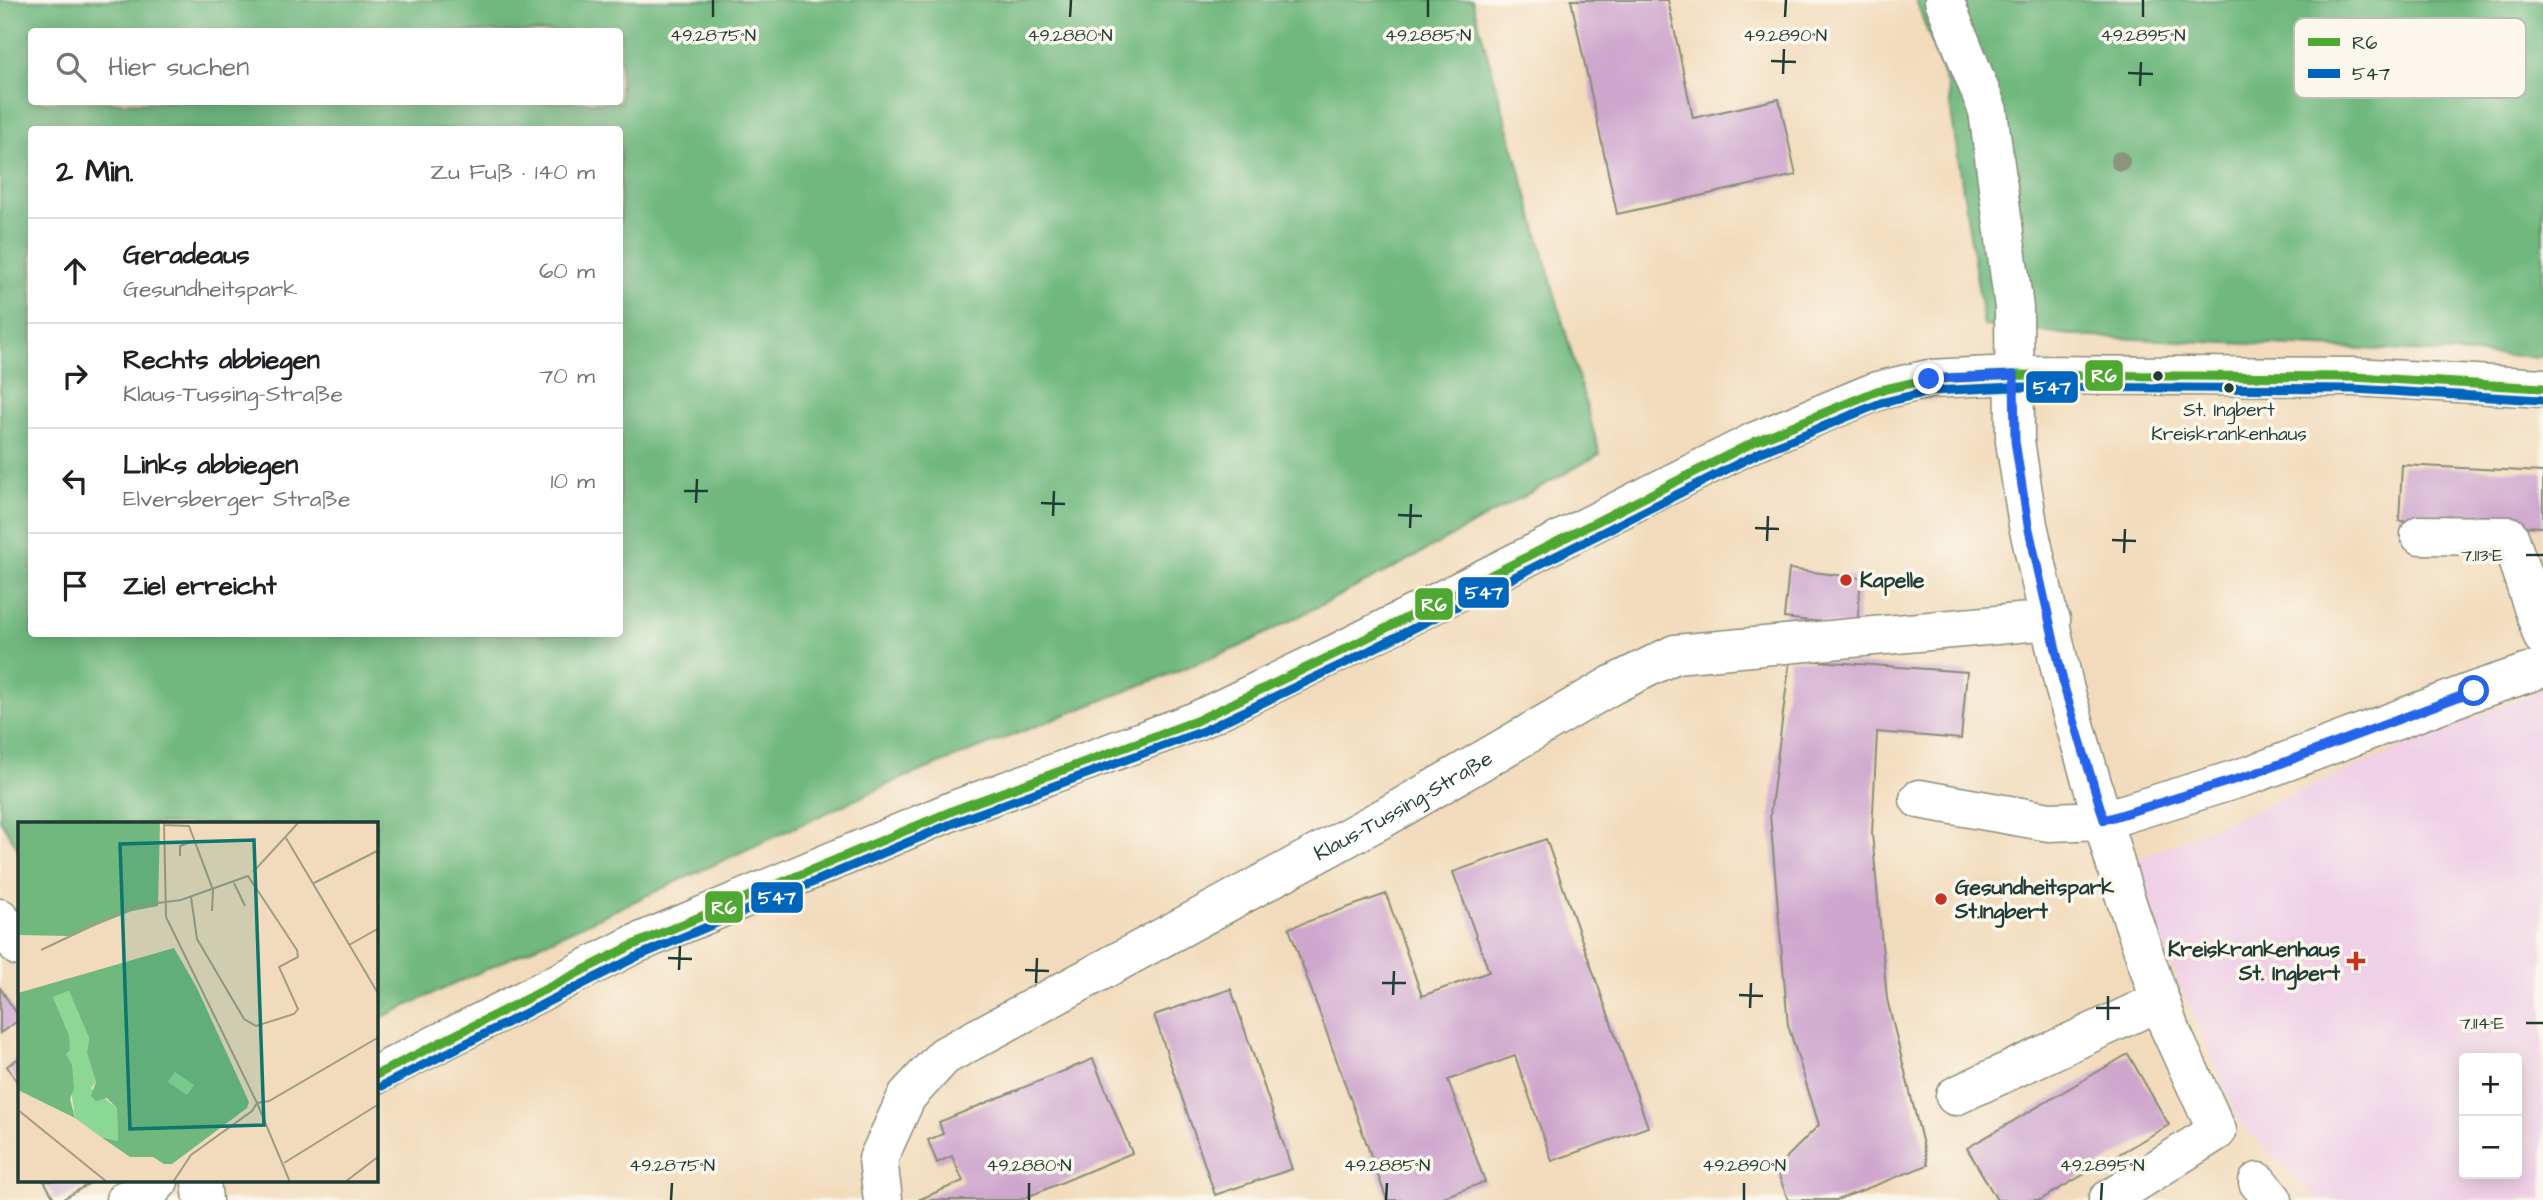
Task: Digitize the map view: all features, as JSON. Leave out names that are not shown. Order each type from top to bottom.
[{"type":"main road","points":[[1944,0],[1988,111],[2014,308],[2015,441],[2028,525],[2065,690],[2124,894],[2160,1001],[2169,1027],[2217,1131],[2108,1200]]},
{"type":"main road","points":[[378,1074],[633,945],[957,809],[1196,721],[1349,647],[1756,440],[1877,391],[1929,379],[2014,375],[2354,377],[2543,388]]},
{"type":"main road","points":[[2420,535],[2509,536],[2543,637]]},
{"type":"main road","name":"Klaus-Tussing-Straße","points":[[883,1200],[878,1159],[906,1097],[944,1056],[1387,816],[1612,685],[1675,654],[2051,620]]},
{"type":"main road","points":[[1919,799],[2049,822],[2104,820],[2253,774],[2543,668]]},
{"type":"main road","points":[[0,918],[18,945]]},
{"type":"main road","points":[[1955,1096],[2160,1001]]},
{"type":"main road","points":[[125,1200],[150,1191],[158,1182]]},
{"type":"main road","points":[[201,1182],[203,1200]]},
{"type":"shaded area","name":"Kreiskrankenhaus St. Ingbert","points":[[2543,689],[2543,1200],[2317,1200],[2240,1123],[2127,863]]},
{"type":"green space","points":[[0,0],[1472,0],[1600,454],[1401,564],[1239,647],[898,780],[378,1019],[378,822],[18,822],[18,848],[0,820]]},
{"type":"green space","points":[[1916,0],[2543,0],[2543,357],[2092,337],[1984,326],[1947,85]]},
{"type":"building","points":[[1571,0],[1668,0],[1693,118],[1779,99],[1796,175],[1617,214]]},
{"type":"building","points":[[2402,465],[2543,472],[2543,527],[2399,521]]},
{"type":"building","points":[[1789,569],[1861,578],[1857,626],[1784,618]]},
{"type":"building","points":[[1790,659],[1967,672],[1961,739],[1877,732],[1872,833],[1887,999],[1928,1165],[1837,1200],[1788,1200],[1776,1168],[1819,1125],[1788,1025],[1770,815]]},
{"type":"building","points":[[1546,839],[1648,1127],[1552,1161],[1515,1056],[1448,1080],[1485,1182],[1435,1200],[1387,1200],[1289,928],[1386,894],[1422,996],[1489,972],[1453,872]]},
{"type":"building","points":[[0,988],[18,1015],[18,1021],[0,1033]]},
{"type":"building","points":[[1231,989],[1292,1169],[1215,1195],[1154,1015]]},
{"type":"building","points":[[2128,1054],[2169,1125],[2040,1200],[1997,1200],[1967,1148]]},
{"type":"building","points":[[18,1059],[18,1083],[7,1066]]},
{"type":"building","points":[[1093,1059],[1132,1153],[1020,1200],[918,1200],[963,1181],[952,1156],[937,1163],[928,1140],[943,1134],[939,1122]]},
{"type":"building","points":[[45,1182],[92,1182],[61,1200],[55,1200]]},
{"type":"transit line","name":"R6","points":[[378,1074],[633,945],[957,809],[1196,721],[1337,653],[1756,441],[1877,391],[1929,379],[2013,375],[2354,377],[2543,388]]},
{"type":"transit line","name":"547","points":[[382,1086],[638,956],[961,820],[1201,732],[1343,664],[1761,452],[1881,403],[1931,391],[2013,387],[2354,389],[2542,400]]},
{"type":"place","name":"St. Ingbert Kreiskrankenhaus","points":[[2229,388]]},
{"type":"place","name":"Kapelle","points":[[1846,580]]},
{"type":"place","name":"Gesundheitspark St.Ingbert","points":[[1941,899]]},
{"type":"place","name":"Kreiskrankenhaus St. Ingbert","points":[[2356,961]]},
{"type":"route","points":[[1929,379],[2014,375],[2015,441],[2028,525],[2065,690],[2104,820],[2253,774],[2474,691]]}]
